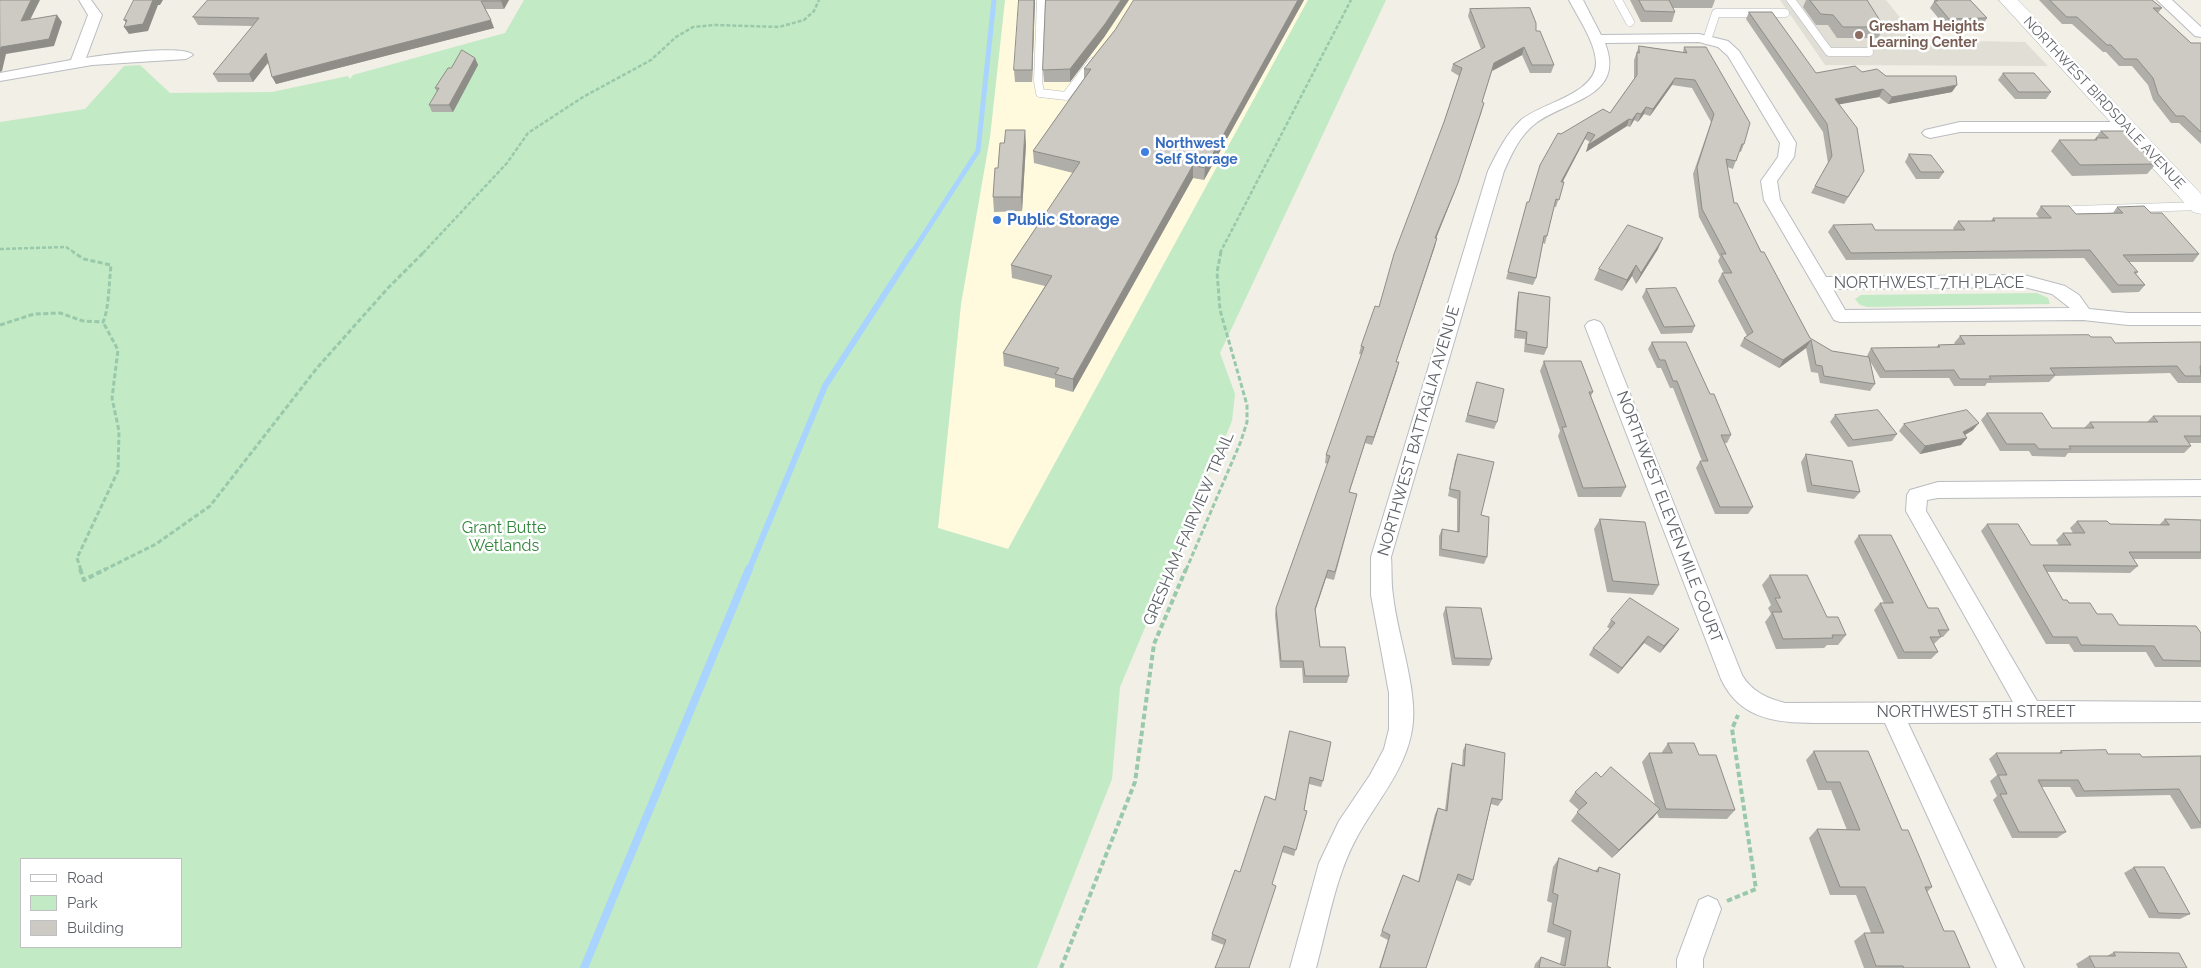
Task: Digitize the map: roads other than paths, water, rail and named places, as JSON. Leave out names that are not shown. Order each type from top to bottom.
[{"type":"main road","name":"NORTHWEST BIRDSDALE AVENUE","points":[[2008,0],[2201,207]]},
{"type":"street","name":"NORTHWEST BATTAGLIA AVENUE","points":[[1304,968],[1332,863],[1348,829],[1379,783],[1395,750],[1401,729],[1400,693],[1382,595],[1381,557],[1394,508],[1496,171],[1507,148],[1533,118],[1541,104],[1585,93],[1597,83],[1603,64],[1595,39],[1576,0]]},
{"type":"street","points":[[2164,0],[2200,33]]},
{"type":"street","points":[[78,63],[95,15],[85,1]]},
{"type":"street","points":[[1595,39],[1707,40],[1723,44],[1734,54],[1786,137],[1788,144],[1786,157],[1769,181],[1772,200],[1822,283]]},
{"type":"street","points":[[0,77],[78,63],[149,55],[186,55]]},
{"type":"street","points":[[1930,133],[1960,127],[2126,126]]},
{"type":"street","name":"NORTHWEST 7TH PLACE","points":[[2083,314],[2078,304],[2062,291],[2040,283],[2024,281],[1822,283],[1840,316],[2083,314],[2128,319],[2201,319]]},
{"type":"street","name":"NORTHWEST ELEVEN MILE COURT","points":[[1594,326],[1732,679],[1738,691],[1752,702]]},
{"type":"street","points":[[2031,712],[1916,511],[1917,495],[1938,490],[2201,488]]},
{"type":"street","name":"NORTHWEST 5TH STREET","points":[[1752,702],[1770,710],[1785,713],[2201,712]]},
{"type":"street","points":[[1892,713],[2011,968]]},
{"type":"street","points":[[1690,968],[1690,959],[1708,909]]},
{"type":"lane","points":[[1040,0],[1038,81],[1040,93],[1066,96],[1099,53]]},
{"type":"lane","points":[[1618,0],[1630,22]]},
{"type":"lane","points":[[1791,0],[1828,52],[1869,52]]},
{"type":"lane","points":[[1707,40],[1716,13],[1785,12]]},
{"type":"lane","points":[[2074,210],[2201,207]]},
{"type":"waterway","points":[[912,253],[978,151],[994,0]]},
{"type":"waterway","points":[[749,570],[825,386],[912,252]]},
{"type":"waterway","points":[[584,968],[749,569]]},
{"type":"place","name":"Gresham Heights Learning Center","points":[[1859,35]]},
{"type":"place","name":"Northwest Self Storage","points":[[1145,152]]},
{"type":"place","name":"Public Storage","points":[[997,220]]},
{"type":"park label","name":"Grant Butte Wetlands","points":[[504,537]]}]
